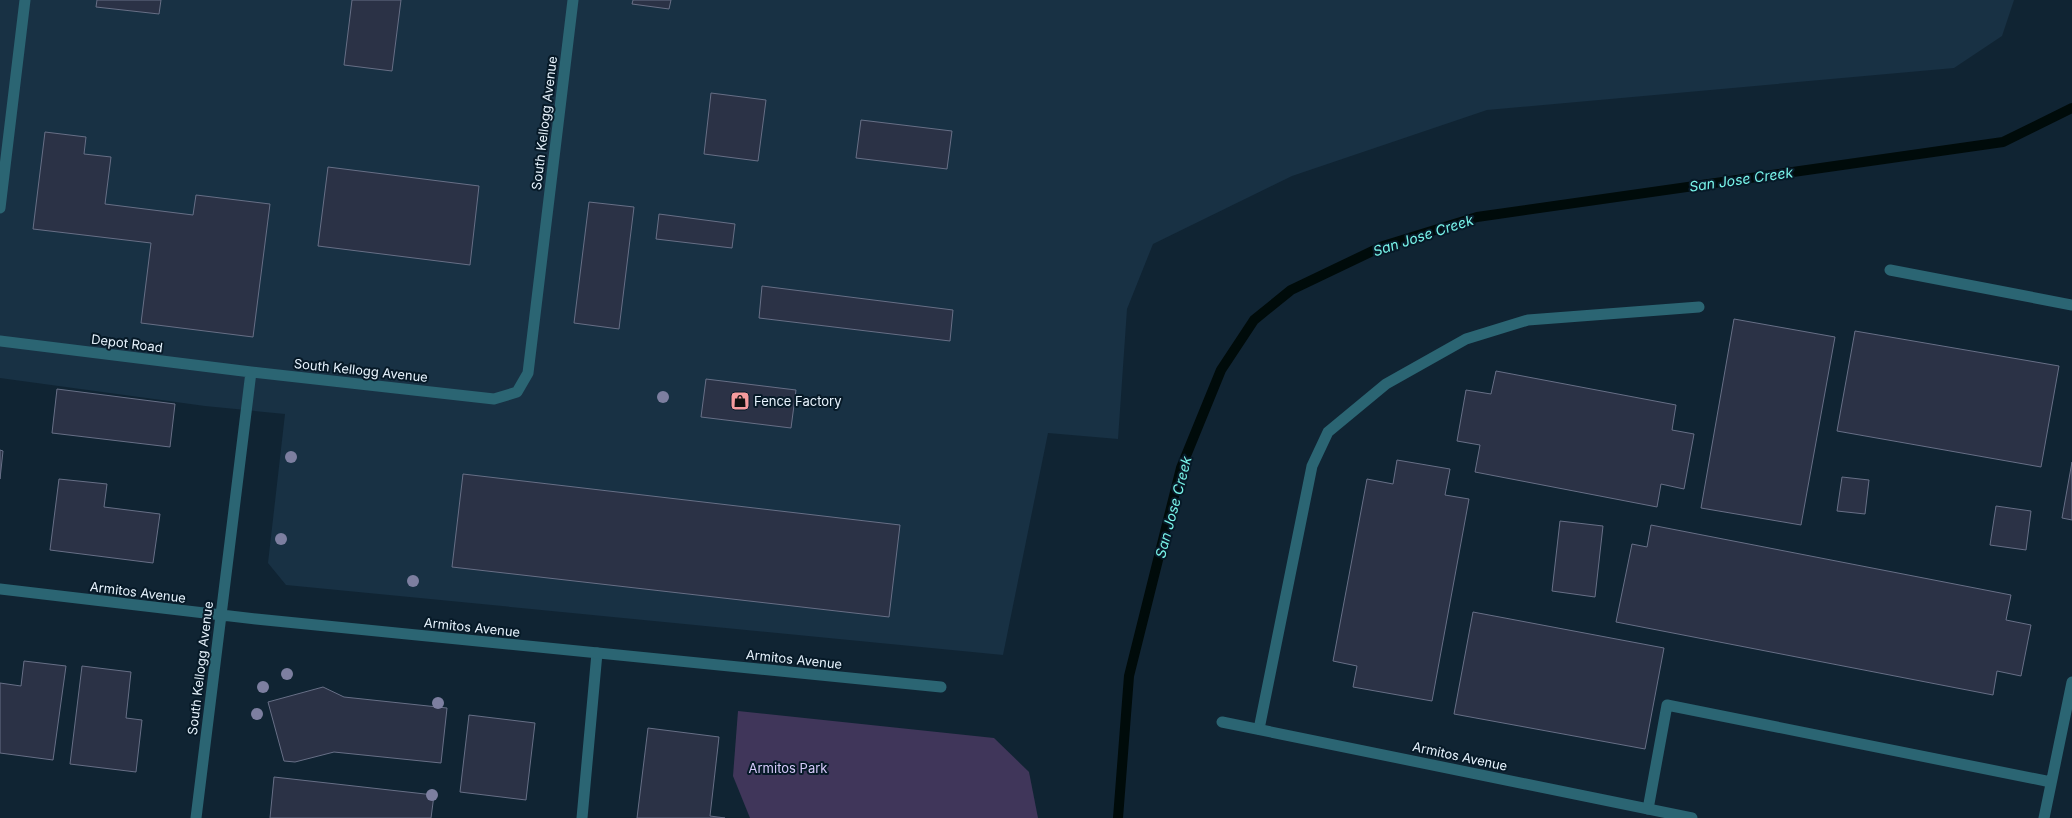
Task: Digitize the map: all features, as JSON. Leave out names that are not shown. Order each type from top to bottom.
[{"type":"street","points":[[0,208],[25,0]]},
{"type":"street","name":"South Kellogg Avenue","points":[[196,818],[251,372],[494,399],[517,392],[528,374],[572,0]]},
{"type":"street","points":[[1890,270],[2072,305]]},
{"type":"street","points":[[1258,729],[1312,466],[1328,432],[1386,384],[1466,339],[1528,320],[1699,307]]},
{"type":"street","name":"Depot Road","points":[[0,341],[251,372]]},
{"type":"street","name":"Armitos Avenue","points":[[0,589],[220,615],[941,687]]},
{"type":"street","points":[[582,818],[597,653]]},
{"type":"street","points":[[2044,818],[2072,682]]},
{"type":"street","points":[[1648,809],[1667,704],[2051,782]]},
{"type":"street","name":"Armitos Avenue","points":[[1222,722],[1692,818]]},
{"type":"shaded area","points":[[0,0],[2014,0],[2002,36],[1954,68],[1487,110],[1292,176],[1153,244],[1127,309],[1118,439],[1048,433],[1003,655],[286,585],[268,563],[285,414],[205,406],[0,378]]},
{"type":"green space","name":"Armitos Park","points":[[738,711],[994,738],[1029,772],[1038,818],[750,818],[733,776]]},
{"type":"building","points":[[97,0],[161,0],[159,14],[96,7]]},
{"type":"building","points":[[352,0],[401,0],[392,71],[344,65]]},
{"type":"building","points":[[633,0],[671,0],[669,9],[632,4]]},
{"type":"building","points":[[711,93],[766,100],[758,161],[704,154]]},
{"type":"building","points":[[861,120],[952,131],[947,169],[856,158]]},
{"type":"building","points":[[45,132],[86,137],[84,154],[111,157],[105,204],[193,215],[196,195],[270,204],[253,337],[141,323],[151,243],[33,229]]},
{"type":"building","points":[[328,167],[479,186],[470,265],[318,246]]},
{"type":"building","points":[[589,202],[634,207],[619,329],[574,323]]},
{"type":"building","points":[[659,214],[735,224],[732,248],[656,239]]},
{"type":"building","points":[[762,286],[953,310],[950,341],[759,318]]},
{"type":"building","points":[[1734,319],[1835,337],[1801,525],[1701,508]]},
{"type":"building","points":[[1855,331],[2059,366],[2041,467],[1837,431]]},
{"type":"building","points":[[1496,371],[1676,405],[1672,430],[1694,434],[1684,489],[1661,484],[1657,507],[1475,472],[1480,445],[1457,441],[1466,390],[1491,394]]},
{"type":"building","points":[[706,379],[796,390],[791,428],[701,417]]},
{"type":"building","points":[[57,389],[175,404],[170,447],[52,433]]},
{"type":"building","points":[[0,450],[3,451],[0,479]]},
{"type":"building","points":[[1397,460],[1450,469],[1445,495],[1469,499],[1432,701],[1353,687],[1357,666],[1333,661],[1367,479],[1393,484]]},
{"type":"building","points":[[2072,462],[2072,520],[2062,518]]},
{"type":"building","points":[[463,474],[900,525],[889,617],[452,567]]},
{"type":"building","points":[[1842,477],[1869,480],[1865,514],[1837,511]]},
{"type":"building","points":[[59,479],[107,484],[104,507],[160,514],[153,563],[50,550]]},
{"type":"building","points":[[1996,506],[2031,511],[2026,550],[1990,545]]},
{"type":"building","points":[[1560,521],[1603,526],[1595,597],[1552,591]]},
{"type":"building","points":[[1651,525],[2011,595],[2006,620],[2031,625],[2021,676],[1997,671],[1993,695],[1616,622],[1632,544],[1647,547]]},
{"type":"building","points":[[1473,612],[1664,648],[1645,749],[1454,714]]},
{"type":"building","points":[[24,661],[66,666],[53,760],[0,753],[0,683],[21,686]]},
{"type":"building","points":[[82,666],[131,672],[126,718],[142,720],[136,772],[70,764]]},
{"type":"building","points":[[323,687],[344,697],[447,708],[441,763],[334,752],[295,762],[284,761],[268,702]]},
{"type":"building","points":[[469,715],[535,723],[526,800],[460,792]]},
{"type":"building","points":[[648,728],[719,737],[710,816],[725,818],[637,818]]},
{"type":"building","points":[[274,777],[434,795],[431,818],[270,818]]},
{"type":"waterway","name":"San Jose Creek","points":[[1118,818],[1129,676],[1181,468],[1221,370],[1254,320],[1291,290],[1383,246],[1477,217],[2003,142],[2072,108]]},
{"type":"place","name":"Fence Factory","points":[[740,401]]}]
